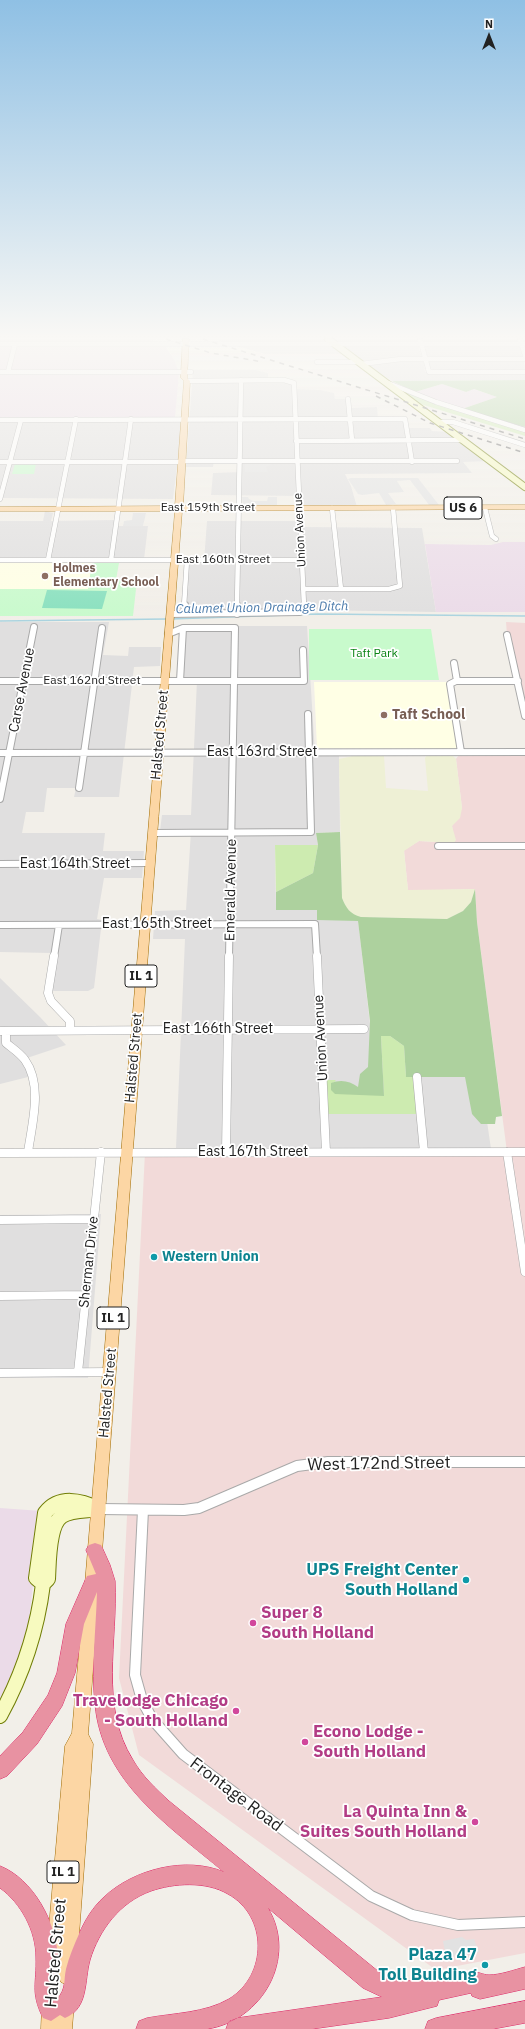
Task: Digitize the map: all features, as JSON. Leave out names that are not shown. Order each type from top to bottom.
[{"type":"highway","points":[[95,1550],[106,1580],[102,1683],[104,1711],[111,1738],[128,1770],[141,1787],[162,1808],[371,1980],[386,1988],[411,1993],[431,1992],[473,1982],[488,1986]]},
{"type":"highway","points":[[0,1770],[33,1735],[55,1700],[67,1668],[75,1624],[93,1581]]},
{"type":"highway","points":[[0,1876],[13,1884],[20,1892],[30,1905],[39,1924],[46,1953],[45,1995],[55,2016],[74,1996],[79,1964],[89,1934],[106,1910],[125,1893],[147,1881],[167,1875],[199,1875],[219,1880],[237,1888],[253,1901],[262,1916],[268,1934],[269,1944],[267,1964],[260,1982],[246,1999],[238,2005],[216,2016],[176,2025],[147,2029]]},
{"type":"highway","points":[[237,2029],[389,2007],[525,1978]]},
{"type":"highway","points":[[436,2029],[525,2012]]},
{"type":"main road","name":"Halsted Street","points":[[63,2029],[55,2016],[73,1746],[80,1735],[184,434]]},
{"type":"main road","name":"East 159th Street","points":[[0,509],[485,508]]},
{"type":"main road","name":"US 6","points":[[485,508],[525,508]]},
{"type":"street","points":[[0,499],[17,434]]},
{"type":"street","points":[[48,560],[57,509],[73,434]]},
{"type":"street","points":[[111,560],[129,434]]},
{"type":"street","points":[[170,614],[238,614],[241,434]]},
{"type":"street","name":"Union Avenue","points":[[238,614],[300,612],[304,610],[296,434]]},
{"type":"street","points":[[351,434],[352,440]]},
{"type":"street","points":[[408,434],[412,462]]},
{"type":"street","points":[[455,434],[525,487]]},
{"type":"street","points":[[490,434],[525,445]]},
{"type":"street","points":[[296,440],[463,440]]},
{"type":"street","points":[[0,462],[457,461]]},
{"type":"street","points":[[332,508],[341,589]]},
{"type":"street","points":[[303,589],[396,588],[401,584],[393,508]]},
{"type":"street","points":[[485,508],[492,536],[496,539]]},
{"type":"street","name":"East 160th Street","points":[[0,560],[302,560]]},
{"type":"street","points":[[184,614],[188,560]]},
{"type":"street","points":[[169,623],[183,628]]},
{"type":"street","name":"Carse Avenue","points":[[0,799],[34,627]]},
{"type":"street","points":[[80,788],[102,628]]},
{"type":"street","points":[[168,634],[183,628]]},
{"type":"street","name":"Emerald Avenue","points":[[183,628],[236,628],[226,1152]]},
{"type":"street","name":"Halsted Street","points":[[180,681],[183,628]]},
{"type":"street","points":[[507,635],[525,716]]},
{"type":"street","name":"East 162nd Street","points":[[0,681],[304,681],[303,650]]},
{"type":"street","points":[[454,663],[457,681]]},
{"type":"street","points":[[462,752],[450,684],[457,681],[518,680]]},
{"type":"street","points":[[152,832],[311,832],[308,714]]},
{"type":"street","name":"East 163rd Street","points":[[0,753],[525,752]]},
{"type":"street","points":[[438,846],[525,846]]},
{"type":"street","name":"East 164th Street","points":[[0,864],[150,863]]},
{"type":"street","points":[[59,924],[48,993],[51,1001],[69,1019],[70,1030]]},
{"type":"street","name":"Union Avenue","points":[[315,924],[326,1152]]},
{"type":"street","name":"East 165th Street","points":[[0,925],[315,924]]},
{"type":"street","name":"East 166th Street","points":[[3,1031],[364,1029]]},
{"type":"street","points":[[3,1031],[6,1043],[21,1055],[27,1063],[35,1094],[28,1152]]},
{"type":"street","points":[[417,1077],[424,1152]]},
{"type":"street","name":"Sherman Drive","points":[[78,1372],[101,1152]]},
{"type":"street","points":[[507,1152],[525,1272]]},
{"type":"street","name":"East 167th Street","points":[[0,1153],[525,1152]]},
{"type":"street","points":[[0,1220],[94,1219]]},
{"type":"street","points":[[0,1296],[86,1294]]},
{"type":"street","points":[[0,1373],[109,1372]]},
{"type":"street","name":"West 172nd Street","points":[[99,1508],[184,1510],[205,1506],[297,1466],[328,1462],[525,1462]]},
{"type":"street","points":[[0,1716],[29,1657],[38,1623],[43,1584],[48,1579],[53,1531],[58,1519],[66,1514],[99,1508]]},
{"type":"street","name":"Frontage Road","points":[[143,1510],[135,1675],[139,1697],[155,1726],[182,1754],[371,1896],[412,1915],[458,1924],[525,1922]]},
{"type":"shaded area","points":[[0,434],[181,434],[173,499],[0,498]]},
{"type":"shaded area","points":[[188,434],[453,434],[491,461],[463,462],[472,473],[345,474],[351,486],[357,507],[302,507],[301,496],[211,495],[213,473],[241,472],[242,460],[214,460],[213,467],[186,467]]},
{"type":"shaded area","points":[[245,464],[272,464],[266,467],[268,472],[245,472]]},
{"type":"shaded area","points":[[418,478],[439,505],[429,505],[410,480],[397,481],[404,492],[388,493],[396,504],[386,505],[379,493],[358,494],[348,479]]},
{"type":"shaded area","points":[[242,497],[248,497],[253,501],[267,501],[268,497],[277,497],[277,505],[243,505]]},
{"type":"shaded area","points":[[45,511],[53,513],[51,521],[114,520],[114,526],[148,526],[144,559],[0,559],[0,521],[43,521]]},
{"type":"shaded area","points":[[133,513],[146,513],[143,526],[123,526],[124,521],[132,520]]},
{"type":"shaded area","points":[[207,521],[303,521],[304,527],[422,528],[436,612],[310,610],[294,614],[182,615],[185,561],[204,561]]},
{"type":"shaded area","points":[[503,542],[525,542],[525,612],[436,612],[425,544],[491,545]]},
{"type":"shaded area","name":"Holmes Elementary School","points":[[0,563],[92,563],[88,589],[0,589]]},
{"type":"shaded area","points":[[0,622],[109,622],[103,655],[128,656],[129,647],[161,647],[160,666],[134,667],[119,797],[74,797],[76,788],[47,788],[44,812],[26,812],[22,833],[105,833],[103,851],[144,851],[142,878],[104,878],[97,919],[102,920],[94,988],[88,991],[45,991],[52,953],[0,952]]},
{"type":"shaded area","points":[[506,622],[525,623],[525,716],[507,635]]},
{"type":"shaded area","points":[[182,626],[307,626],[315,754],[339,755],[340,832],[316,833],[318,845],[275,845],[276,910],[317,910],[317,920],[358,920],[376,1076],[465,1077],[481,1080],[491,1149],[176,1148],[185,939],[153,939],[155,911],[186,910],[191,831],[160,831],[162,815],[191,815],[197,680],[177,680]]},
{"type":"shaded area","name":"Taft School","points":[[314,682],[447,682],[457,749],[317,748]]},
{"type":"shaded area","points":[[461,752],[525,752],[525,1953],[436,1970],[139,1755],[119,1678],[145,1152],[507,1152],[477,922],[475,889],[408,891],[404,850],[419,841],[437,842],[453,832],[452,826],[462,808],[456,759]]},
{"type":"shaded area","points":[[358,755],[384,756],[386,788],[428,791],[425,758],[427,755],[452,755],[456,759],[462,808],[460,818],[452,826],[456,840],[454,843],[419,841],[404,851],[408,890],[475,889],[471,902],[463,911],[447,919],[361,917],[353,915],[346,907],[342,898],[339,759]]},
{"type":"shaded area","points":[[0,978],[66,1045],[27,1058],[36,1075],[0,1084]]},
{"type":"shaded area","points":[[101,1214],[88,1378],[0,1378],[0,1215]]},
{"type":"shaded area","points":[[0,1508],[41,1511],[28,1630],[12,1683],[0,1702]]},
{"type":"shaded area","points":[[462,1937],[466,1940],[474,1939],[479,1952],[453,1956],[451,1951],[445,1952],[443,1941]]},
{"type":"green space","points":[[15,464],[36,464],[34,474],[12,474]]},
{"type":"green space","points":[[92,563],[119,563],[116,580],[137,580],[133,616],[0,616],[0,589],[88,589]]},
{"type":"green space","points":[[47,590],[107,591],[102,609],[42,608]]},
{"type":"green space","name":"Taft Park","points":[[309,629],[431,629],[439,680],[309,680]]},
{"type":"green space","points":[[340,832],[342,898],[349,910],[357,916],[447,919],[463,911],[471,902],[475,889],[477,922],[502,1116],[496,1117],[495,1124],[481,1124],[472,1114],[465,1077],[406,1077],[404,1046],[390,1036],[381,1036],[384,1096],[335,1094],[331,1090],[331,1083],[338,1081],[349,1082],[358,1087],[360,1074],[368,1067],[370,1021],[358,921],[317,920],[317,910],[276,910],[276,892],[313,873],[318,845],[316,833]]},
{"type":"green space","points":[[275,845],[318,845],[313,873],[276,892]]},
{"type":"green space","points":[[381,1036],[390,1036],[404,1046],[406,1077],[414,1077],[417,1114],[328,1114],[326,1080],[336,1081],[331,1084],[384,1096]]},
{"type":"waterway","name":"Calumet Union Drainage Ditch","points":[[171,619],[318,614],[525,616]]},
{"type":"waterway","name":"Calumet Union Drainage Ditch","points":[[0,621],[167,619]]},
{"type":"railway","points":[[464,434],[525,453]]},
{"type":"railway","points":[[508,434],[525,439]]},
{"type":"place","name":"Holmes Elementary School","points":[[45,576]]},
{"type":"place","name":"Taft School","points":[[384,715]]},
{"type":"place","name":"Western Union","points":[[154,1257]]},
{"type":"place","name":"UPS Freight Center South Holland","points":[[466,1580]]},
{"type":"place","name":"Super 8 South Holland","points":[[253,1623]]},
{"type":"place","name":"Travelodge Chicago - South Holland","points":[[236,1711]]},
{"type":"place","name":"Econo Lodge - South Holland","points":[[305,1742]]},
{"type":"place","name":"La Quinta Inn & Suites South Holland","points":[[475,1822]]},
{"type":"place","name":"Plaza 47 Toll Building","points":[[485,1965]]}]
